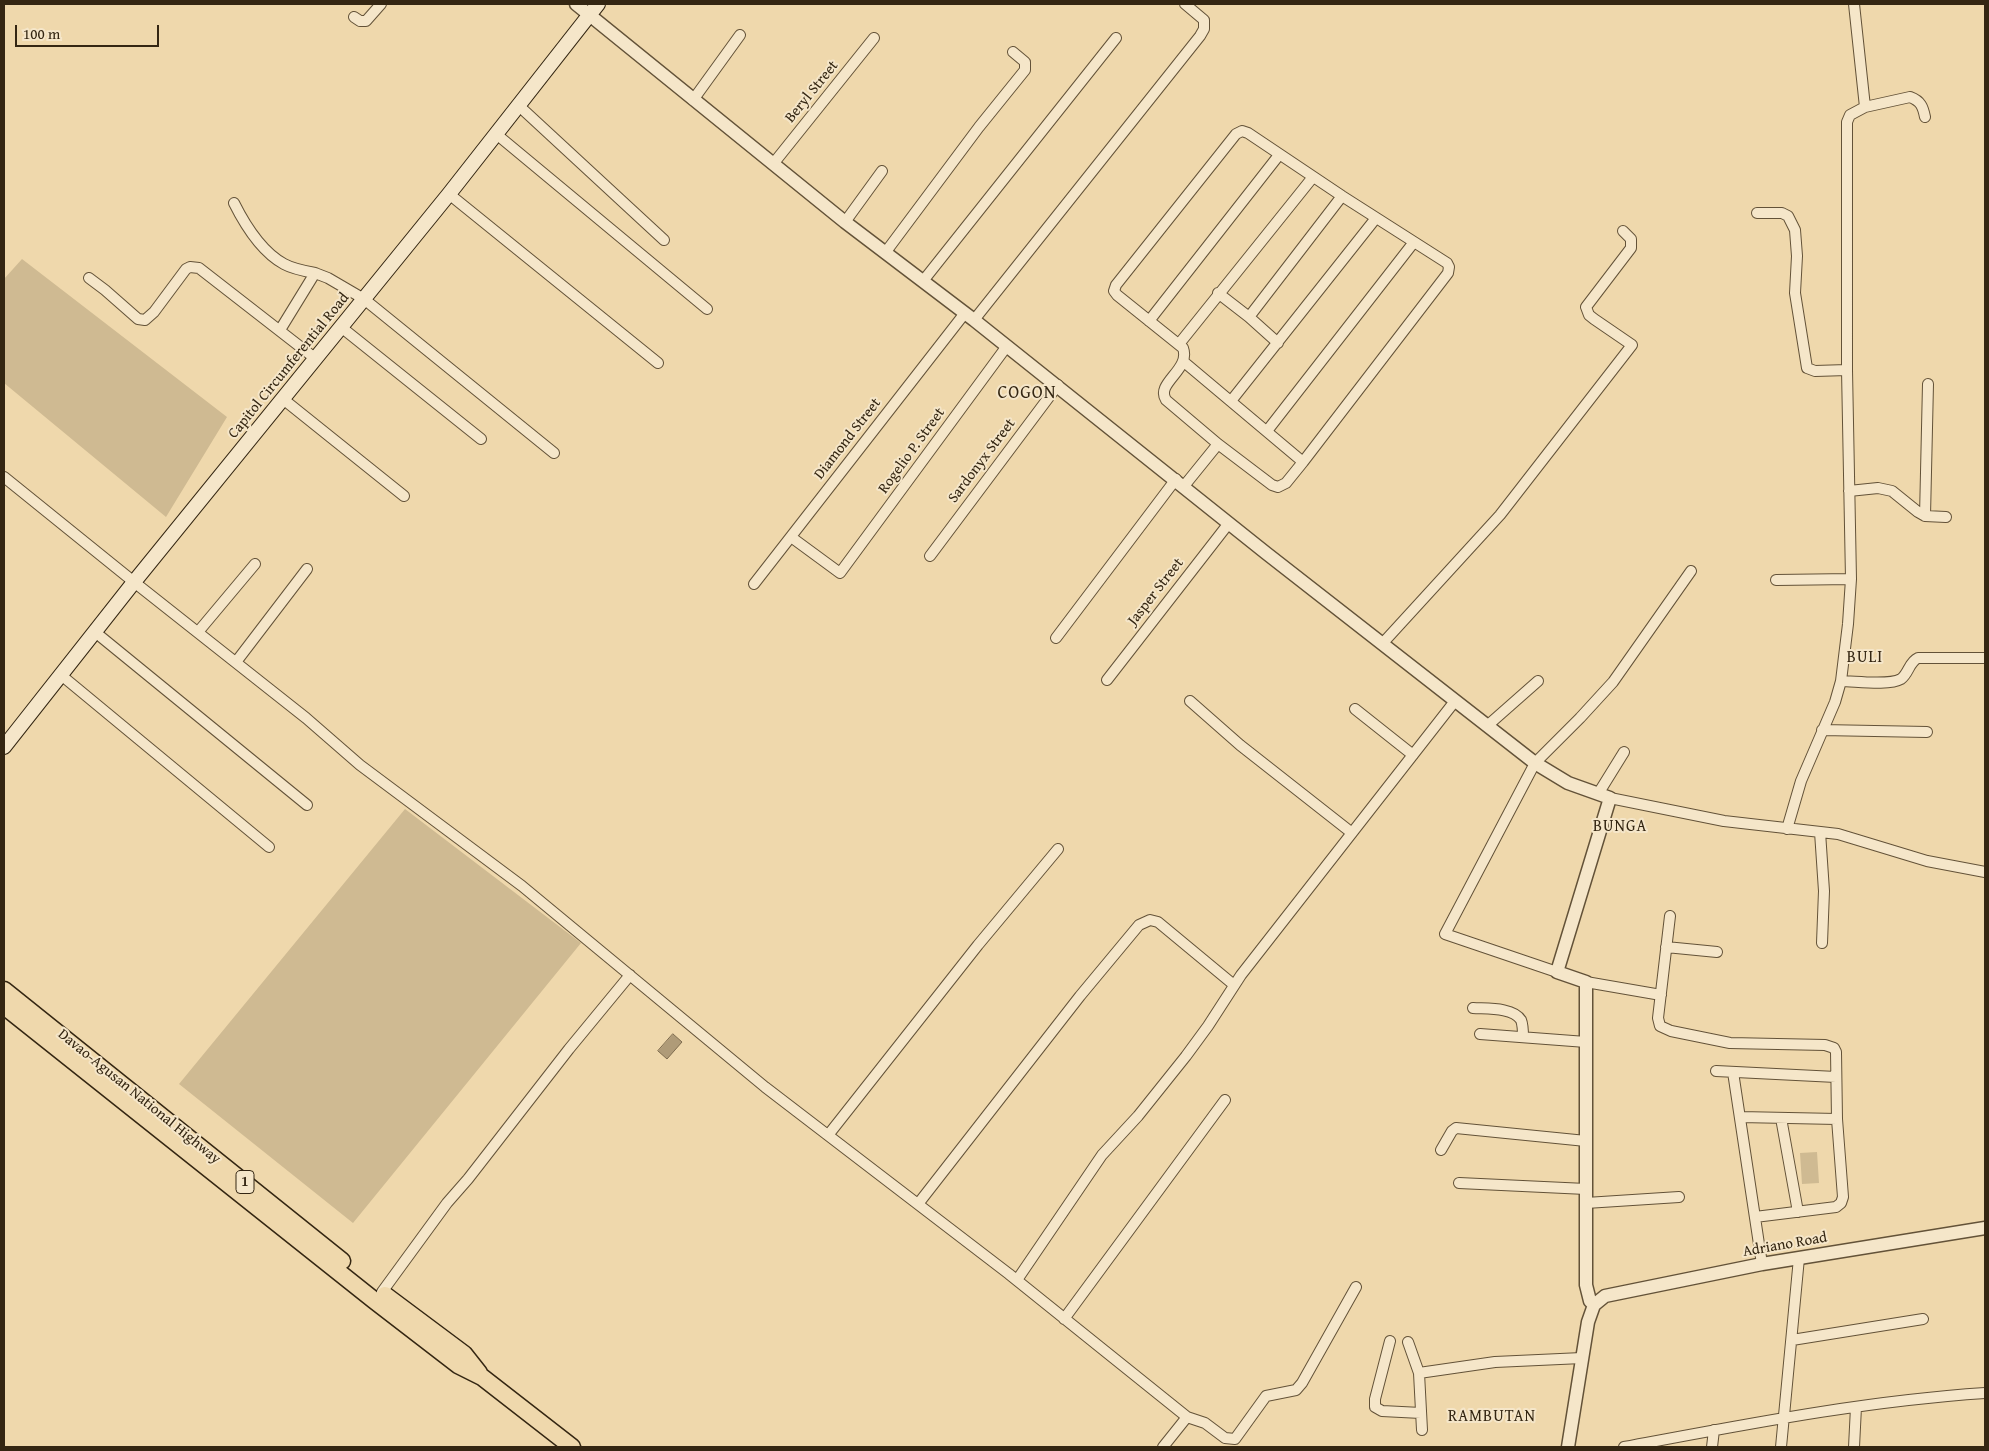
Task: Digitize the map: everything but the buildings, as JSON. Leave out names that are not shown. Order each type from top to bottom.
[{"type":"highway","name":"Davao-Agusan National Highway","points":[[4,990],[14,1009],[348,1272],[458,1365],[482,1377],[572,1447]]},
{"type":"highway","name":"Davao-Agusan National Highway","points":[[348,1272],[382,1292],[464,1354],[482,1377]]},
{"type":"main road","name":"Capitol Circumferential Road","points":[[4,747],[134,582],[449,194],[594,9]]},
{"type":"street","points":[[354,17],[366,20],[381,4]]},
{"type":"street","points":[[576,4],[594,9],[693,100],[845,222],[1058,385],[1229,523],[1535,763],[1568,783],[1604,796],[1724,821],[1838,834],[1927,861],[1985,872]]},
{"type":"street","name":"Diamond Street","points":[[754,584],[969,316],[1200,36],[1204,29],[1204,20],[1185,4]]},
{"type":"street","points":[[1854,4],[1865,107]]},
{"type":"street","points":[[693,100],[740,35]]},
{"type":"street","name":"Beryl Street","points":[[773,164],[874,38]]},
{"type":"street","points":[[923,281],[1116,38]]},
{"type":"street","points":[[885,253],[979,127],[1025,70],[1024,62],[1013,52]]},
{"type":"street","points":[[1787,828],[1801,781],[1835,702],[1841,681],[1848,624],[1851,579],[1847,370],[1846,129],[1850,115],[1865,107],[1910,97],[1918,100],[1925,117]]},
{"type":"street","points":[[518,105],[664,240]]},
{"type":"street","points":[[1242,131],[1248,133],[1313,177],[1447,263],[1449,267],[1448,273],[1303,462],[1286,483],[1281,486],[1275,486],[1218,444],[1164,397],[1164,390],[1184,362],[1184,352],[1179,344],[1114,291],[1116,284],[1236,134],[1242,131]]},
{"type":"street","points":[[495,133],[707,309]]},
{"type":"street","points":[[1149,321],[1279,155]]},
{"type":"street","points":[[845,222],[882,171]]},
{"type":"street","points":[[1179,344],[1313,177]]},
{"type":"street","points":[[449,194],[658,363]]},
{"type":"street","points":[[1249,317],[1342,196]]},
{"type":"street","points":[[234,203],[255,238],[283,264],[328,278],[364,299],[554,453]]},
{"type":"street","points":[[1757,213],[1782,213],[1788,216],[1795,230],[1797,256],[1795,293],[1807,368],[1815,371],[1847,370]]},
{"type":"street","points":[[1231,401],[1376,218]]},
{"type":"street","points":[[1382,644],[1500,514],[1632,345],[1594,319],[1587,311],[1588,303],[1631,248],[1631,239],[1623,231]]},
{"type":"street","points":[[1267,431],[1414,242]]},
{"type":"street","points":[[89,278],[138,319],[145,320],[154,312],[186,269],[190,267],[199,268],[316,359]]},
{"type":"street","points":[[280,330],[315,274]]},
{"type":"street","points":[[1218,293],[1278,343]]},
{"type":"street","points":[[341,327],[481,439]]},
{"type":"street","name":"Rogelio P. Street","points":[[790,537],[840,573],[1007,346]]},
{"type":"street","points":[[1184,362],[1303,462]]},
{"type":"street","points":[[1925,516],[1928,384]]},
{"type":"street","name":"Sardonyx Street","points":[[930,556],[1058,385]]},
{"type":"street","points":[[283,399],[404,496]]},
{"type":"street","points":[[1056,638],[1180,482],[1218,444]]},
{"type":"street","points":[[4,477],[306,718],[360,765],[522,886],[766,1087],[1017,1280],[1187,1417],[1205,1423],[1229,1440],[1235,1439],[1266,1396],[1296,1390],[1302,1384],[1356,1287]]},
{"type":"street","points":[[1849,491],[1867,488],[1892,491],[1925,516],[1946,517]]},
{"type":"street","name":"Jasper Street","points":[[1107,680],[1229,523]]},
{"type":"street","points":[[198,632],[255,564]]},
{"type":"street","points":[[236,662],[307,568]]},
{"type":"street","points":[[1661,995],[1586,982],[1445,934],[1535,763],[1580,718],[1612,682],[1691,571]]},
{"type":"street","points":[[1776,580],[1851,579]]},
{"type":"street","points":[[95,632],[307,805]]},
{"type":"street","points":[[1841,681],[1894,682],[1906,674],[1914,660],[1918,658],[1985,658]]},
{"type":"street","points":[[61,675],[269,847]]},
{"type":"street","points":[[1487,726],[1538,681]]},
{"type":"street","points":[[1190,701],[1240,745],[1352,833]]},
{"type":"street","points":[[1017,1280],[1036,1249],[1080,1189],[1102,1155],[1138,1116],[1197,1041],[1234,985],[1455,701]]},
{"type":"street","points":[[1354,709],[1413,755]]},
{"type":"street","points":[[1822,730],[1927,732]]},
{"type":"street","points":[[1557,972],[1604,796],[1624,752]]},
{"type":"street","points":[[1820,832],[1824,891],[1822,943]]},
{"type":"street","points":[[829,1134],[978,945],[1058,849]]},
{"type":"street","points":[[1670,916],[1658,1018],[1663,1029],[1730,1043],[1830,1046],[1836,1052],[1837,1118],[1843,1197],[1841,1203],[1836,1206],[1755,1217]]},
{"type":"street","points":[[918,1204],[1003,1093],[1139,925],[1150,920],[1158,922],[1234,985]]},
{"type":"street","points":[[1666,947],[1717,952]]},
{"type":"street","points":[[382,1292],[447,1203],[630,975]]},
{"type":"street","points":[[1568,1447],[1588,1322],[1594,1305],[1587,1293],[1586,1285],[1586,982]]},
{"type":"street","points":[[1474,1008],[1501,1010],[1516,1016],[1521,1021],[1523,1037]]},
{"type":"street","points":[[1480,1034],[1586,1042]]},
{"type":"street","points":[[1716,1071],[1836,1077]]},
{"type":"street","points":[[1733,1072],[1762,1264]]},
{"type":"street","points":[[1064,1319],[1225,1100]]},
{"type":"street","points":[[1740,1117],[1837,1118]]},
{"type":"street","points":[[1781,1118],[1798,1212]]},
{"type":"street","points":[[1441,1150],[1452,1130],[1456,1128],[1586,1141]]},
{"type":"street","points":[[1459,1183],[1586,1189]]},
{"type":"street","points":[[1586,1203],[1679,1197]]},
{"type":"street","name":"Adriano Road","points":[[1594,1305],[1599,1299],[1612,1293],[1762,1264],[1985,1228]]},
{"type":"street","points":[[1781,1447],[1799,1258]]},
{"type":"street","points":[[1792,1340],[1924,1319]]},
{"type":"street","points":[[1390,1341],[1375,1399],[1375,1407],[1382,1411],[1421,1413]]},
{"type":"street","points":[[1408,1342],[1419,1372],[1422,1430]]},
{"type":"street","points":[[1419,1372],[1494,1362],[1582,1358]]},
{"type":"street","points":[[1624,1447],[1646,1445],[1714,1430],[1856,1407],[1985,1393]]},
{"type":"street","points":[[1854,1447],[1856,1407]]},
{"type":"street","points":[[1164,1447],[1187,1417]]},
{"type":"street","points":[[1712,1447],[1714,1430]]},
{"type":"shaded area","points":[[22,259],[227,417],[166,517],[4,383],[4,279]]},
{"type":"shaded area","points":[[405,809],[581,943],[353,1223],[179,1084]]},
{"type":"shaded area","points":[[673,1034],[682,1042],[667,1059],[658,1051]]},
{"type":"shaded area","points":[[1817,1152],[1819,1183],[1802,1184],[1800,1153]]},
{"type":"district","name":"COGON","points":[[1027,393]]},
{"type":"district","name":"BULI","points":[[1865,658]]},
{"type":"district","name":"BUNGA","points":[[1620,827]]},
{"type":"district","name":"RAMBUTAN","points":[[1492,1417]]}]
